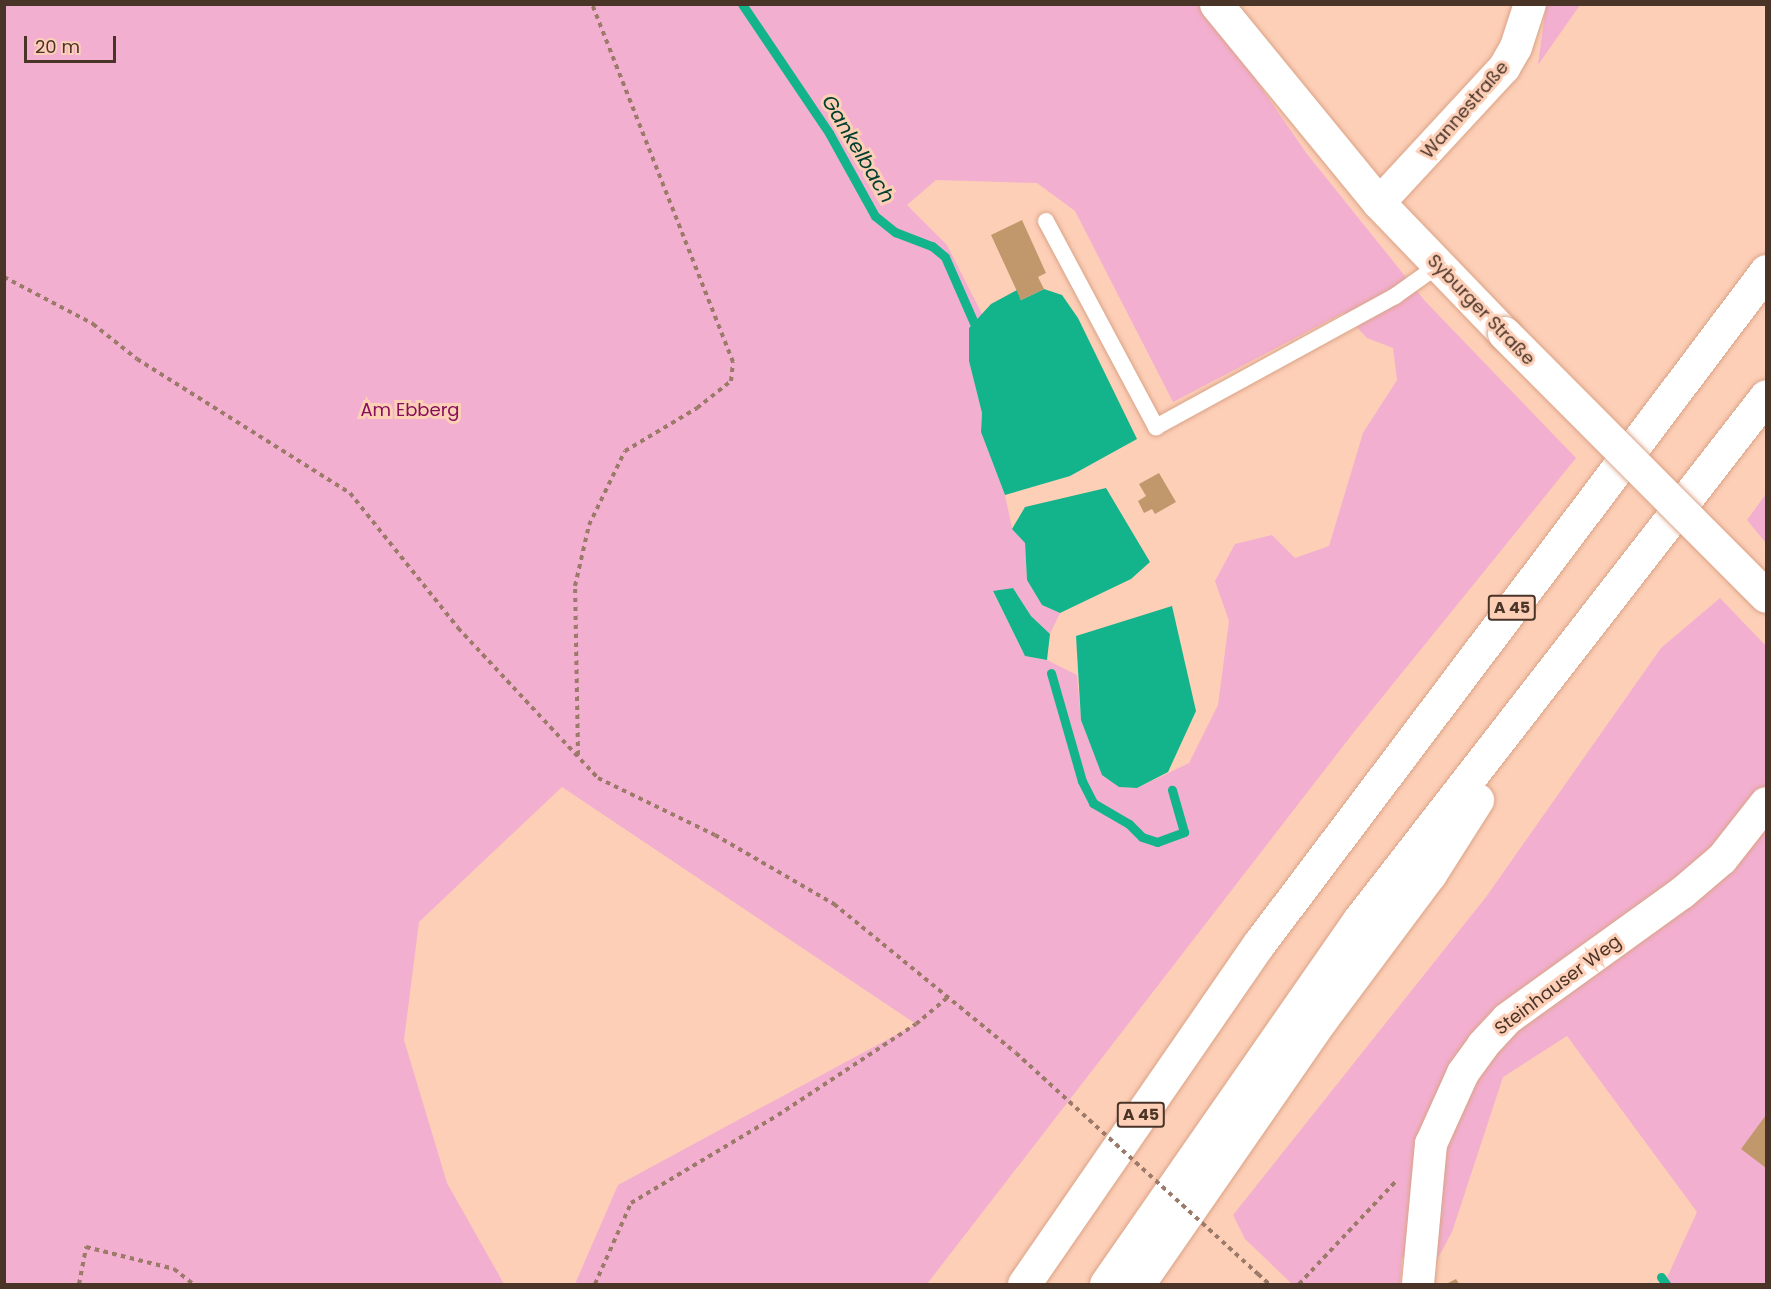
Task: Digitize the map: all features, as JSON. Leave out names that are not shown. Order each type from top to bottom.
[{"type":"main road","name":"Syburger Straße","points":[[1216,4],[1379,203],[1437,266],[1767,596]]},
{"type":"main road","name":"A 45","points":[[1024,1284],[1258,945],[1767,272]]},
{"type":"main road","points":[[1106,1284],[1359,920],[1767,396]]},
{"type":"main road","points":[[1138,1284],[1322,1020],[1430,874],[1578,641]]},
{"type":"street","name":"Wannestraße","points":[[1379,203],[1504,68],[1516,47],[1530,4]]},
{"type":"street","name":"Steinhauser Weg","points":[[1418,1284],[1431,1144],[1463,1073],[1482,1045],[1507,1019],[1682,893],[1722,859],[1767,803]]},
{"type":"lane","points":[[1046,221],[1156,428],[1395,296],[1437,266]]},
{"type":"path","points":[[578,756],[575,586],[589,525],[625,451],[697,408],[731,381],[733,362],[592,4]]},
{"type":"path","points":[[4,277],[93,324],[138,359],[350,493],[458,628],[598,778],[716,835],[834,904],[1016,1053],[1269,1284]]},
{"type":"path","points":[[595,1284],[631,1203],[778,1115],[916,1024],[947,998]]},
{"type":"path","points":[[1299,1284],[1398,1179]]},
{"type":"path","points":[[79,1284],[86,1247],[174,1269],[194,1284]]},
{"type":"green space","name":"Am Ebberg","points":[[5,5],[1204,5],[1307,154],[1425,301],[1576,458],[1354,732],[927,1284],[575,1284],[618,1185],[916,1024],[562,787],[419,922],[404,1040],[447,1183],[504,1284],[5,1284]],"holes":[[[936,180],[1037,183],[1075,211],[1173,402],[1343,313],[1367,338],[1393,348],[1397,380],[1363,433],[1329,546],[1295,558],[1272,535],[1235,544],[1215,581],[1229,621],[1218,705],[1189,763],[1137,788],[1119,787],[1081,720],[1077,675],[1047,660],[1025,656],[993,592],[1013,588],[1031,616],[1050,634],[1060,613],[1042,605],[1027,580],[1025,543],[1012,528],[1005,495],[981,432],[982,413],[969,361],[969,328],[982,314],[947,245],[907,205]]]},
{"type":"green space","points":[[1546,5],[1580,5],[1538,65]]},
{"type":"green space","points":[[1766,494],[1766,543],[1747,520]]},
{"type":"green space","points":[[1720,598],[1766,646],[1766,1284],[1664,1284],[1697,1212],[1567,1036],[1503,1077],[1452,1232],[1430,1273],[1402,1257],[1400,1284],[1292,1284],[1245,1239],[1233,1215],[1486,897],[1661,648]]},
{"type":"shaded area","points":[[1044,289],[1062,295],[1078,318],[1137,439],[1070,476],[1005,495],[981,432],[982,413],[969,361],[969,328],[991,304],[1017,290],[1021,300]]},
{"type":"shaded area","points":[[1106,488],[1150,562],[1131,579],[1060,613],[1042,605],[1027,580],[1025,543],[1012,529],[1025,507]]},
{"type":"shaded area","points":[[1013,588],[1031,616],[1050,634],[1047,660],[1025,656],[993,591]]},
{"type":"shaded area","points":[[1172,606],[1196,711],[1168,772],[1137,788],[1119,787],[1102,775],[1081,720],[1076,636]]},
{"type":"building","points":[[1022,220],[1046,273],[1038,277],[1044,289],[1021,300],[991,235]]},
{"type":"building","points":[[1159,473],[1176,502],[1155,514],[1152,509],[1144,513],[1138,501],[1146,496],[1139,484]]},
{"type":"building","points":[[1766,1115],[1766,1168],[1741,1149]]},
{"type":"building","points":[[1456,1279],[1459,1284],[1446,1284]]},
{"type":"waterway","name":"Gankelbach","points":[[742,4],[829,133],[875,216],[895,232],[932,246],[945,257],[974,323]]},
{"type":"waterway","name":"Gankelbach","points":[[1051,673],[1082,781],[1093,803],[1129,824],[1142,837],[1157,842],[1184,832],[1172,790]]},
{"type":"waterway","name":"Gankelbach","points":[[1661,1277],[1666,1284]]}]
